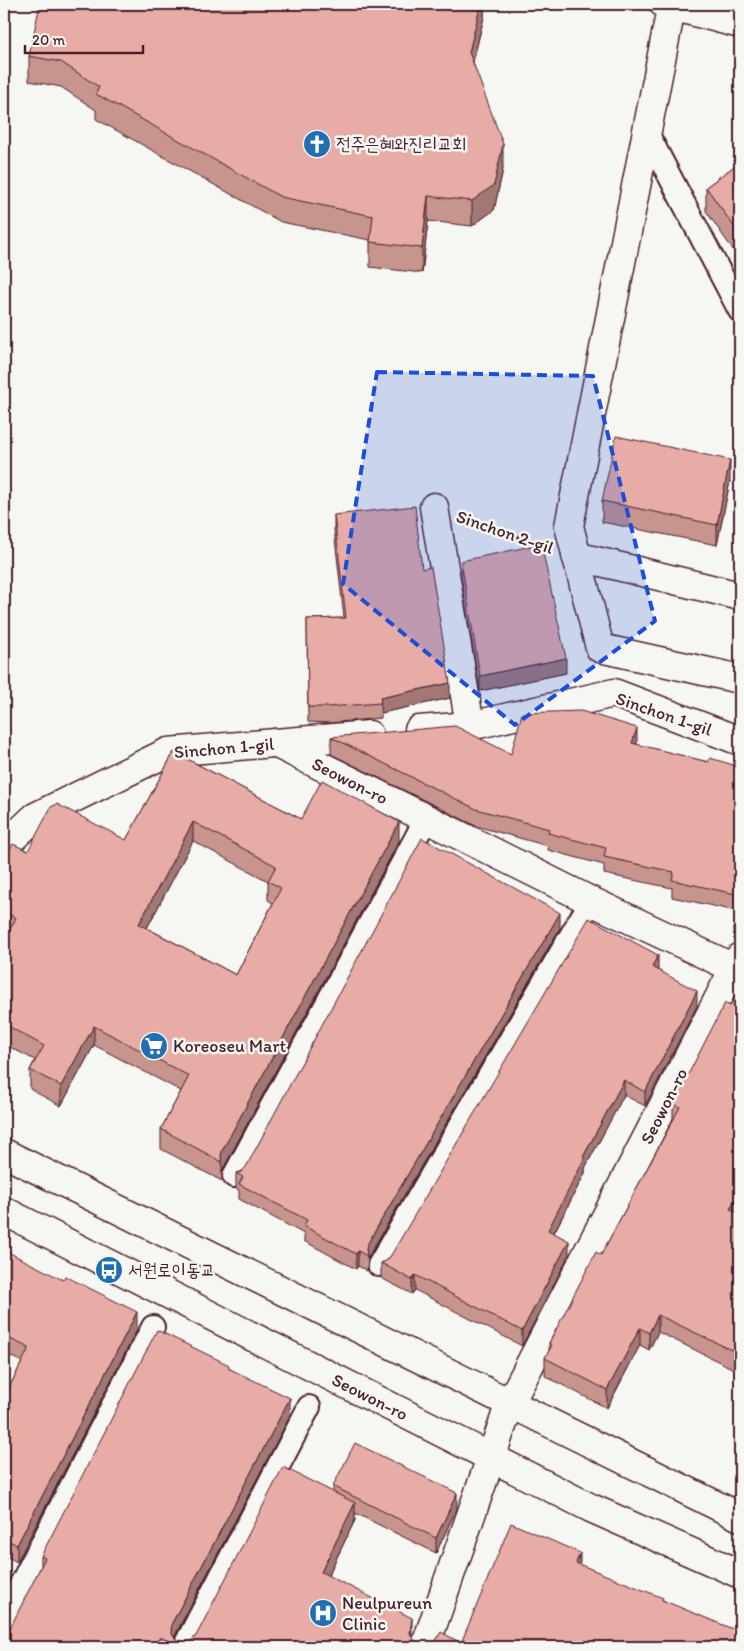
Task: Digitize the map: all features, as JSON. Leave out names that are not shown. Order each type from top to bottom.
[{"type":"street","points":[[740,24],[669,4],[646,131],[568,526],[600,648],[740,679]]},
{"type":"street","points":[[434,508],[470,726]]},
{"type":"street","points":[[576,556],[740,596]]},
{"type":"street","name":"Sinchon 1-gil","points":[[4,846],[35,817],[168,752],[470,726],[614,693],[740,742]]},
{"type":"street","name":"Seowon-ro","points":[[274,743],[591,901],[739,966],[510,1403],[425,1647]]},
{"type":"street","points":[[4,1153],[740,1517]]},
{"type":"street","name":"Seowon-ro","points":[[4,1211],[591,1508],[740,1574]]},
{"type":"lane","points":[[646,131],[740,311]]},
{"type":"lane","points":[[234,1176],[426,819]]},
{"type":"lane","points":[[379,1265],[591,901]]},
{"type":"lane","points":[[4,1617],[153,1327]]},
{"type":"lane","points":[[184,1647],[309,1407]]},
{"type":"path","name":"Sinchon 2-gil","points":[[434,508],[576,556]]},
{"type":"highlighted area","points":[[377,372],[593,376],[655,621],[515,725],[343,584]]},
{"type":"building","name":"전주은혜와진리교회","points":[[40,4],[481,4],[469,52],[503,144],[494,185],[472,201],[428,196],[422,248],[370,242],[373,216],[281,197],[96,94],[99,87],[61,62],[29,56]]},
{"type":"building","points":[[740,162],[740,235],[706,187]]},
{"type":"building","points":[[616,436],[730,460],[717,525],[602,501]]},
{"type":"building","points":[[415,506],[422,569],[431,567],[450,683],[380,698],[381,703],[308,707],[307,619],[346,618],[334,515]]},
{"type":"building","points":[[541,544],[566,658],[480,676],[461,561]]},
{"type":"building","points":[[581,711],[637,728],[632,743],[708,762],[710,758],[740,767],[740,895],[672,880],[674,872],[604,857],[606,848],[548,833],[549,829],[476,809],[331,737],[455,726],[511,754],[522,713]]},
{"type":"building","points":[[174,752],[301,819],[322,780],[399,822],[222,1151],[222,1162],[161,1129],[189,1076],[94,1026],[61,1086],[30,1070],[44,1046],[4,1024],[4,941],[16,918],[4,911],[4,855],[6,856],[13,844],[28,851],[51,807],[57,804],[126,840]],"holes":[[[193,822],[276,866],[268,881],[281,888],[236,975],[139,924]]]},
{"type":"building","points":[[422,838],[560,913],[368,1243],[366,1249],[367,1256],[358,1251],[356,1254],[304,1226],[307,1220],[239,1184],[243,1177],[236,1173],[241,1172],[246,1167]]},
{"type":"building","points":[[589,918],[658,955],[652,967],[697,991],[645,1092],[624,1080],[583,1157],[585,1158],[548,1230],[569,1241],[522,1331],[415,1275],[412,1280],[381,1263],[390,1257]]},
{"type":"building","points":[[740,987],[740,1190],[730,1209],[740,1214],[740,1354],[658,1315],[649,1333],[640,1328],[607,1390],[545,1358],[552,1345],[549,1343],[596,1252],[601,1255],[680,1107],[673,1104],[725,1003],[730,1006]]},
{"type":"building","points":[[4,1250],[63,1280],[65,1276],[137,1312],[17,1545],[4,1538],[4,1398],[29,1348],[4,1336]]},
{"type":"building","points":[[157,1330],[229,1365],[228,1368],[290,1398],[172,1623],[171,1630],[173,1636],[178,1641],[184,1643],[191,1641],[196,1636],[283,1467],[355,1503],[321,1572],[412,1618],[410,1633],[419,1644],[427,1645],[435,1642],[441,1632],[461,1643],[511,1523],[580,1553],[576,1563],[740,1632],[740,1647],[181,1647],[160,1637],[154,1647],[89,1647],[79,1642],[76,1647],[4,1647],[4,1640],[45,1558],[41,1556]]},
{"type":"building","points":[[355,1443],[457,1493],[436,1538],[333,1486]]},
{"type":"place","name":"전주은혜와진리교회","points":[[317,144]]},
{"type":"place","name":"Koreoseu Mart","points":[[154,1046]]},
{"type":"place","name":"서원로이동교","points":[[109,1270]]},
{"type":"place","name":"Neulpureun Clinic","points":[[323,1613]]}]
